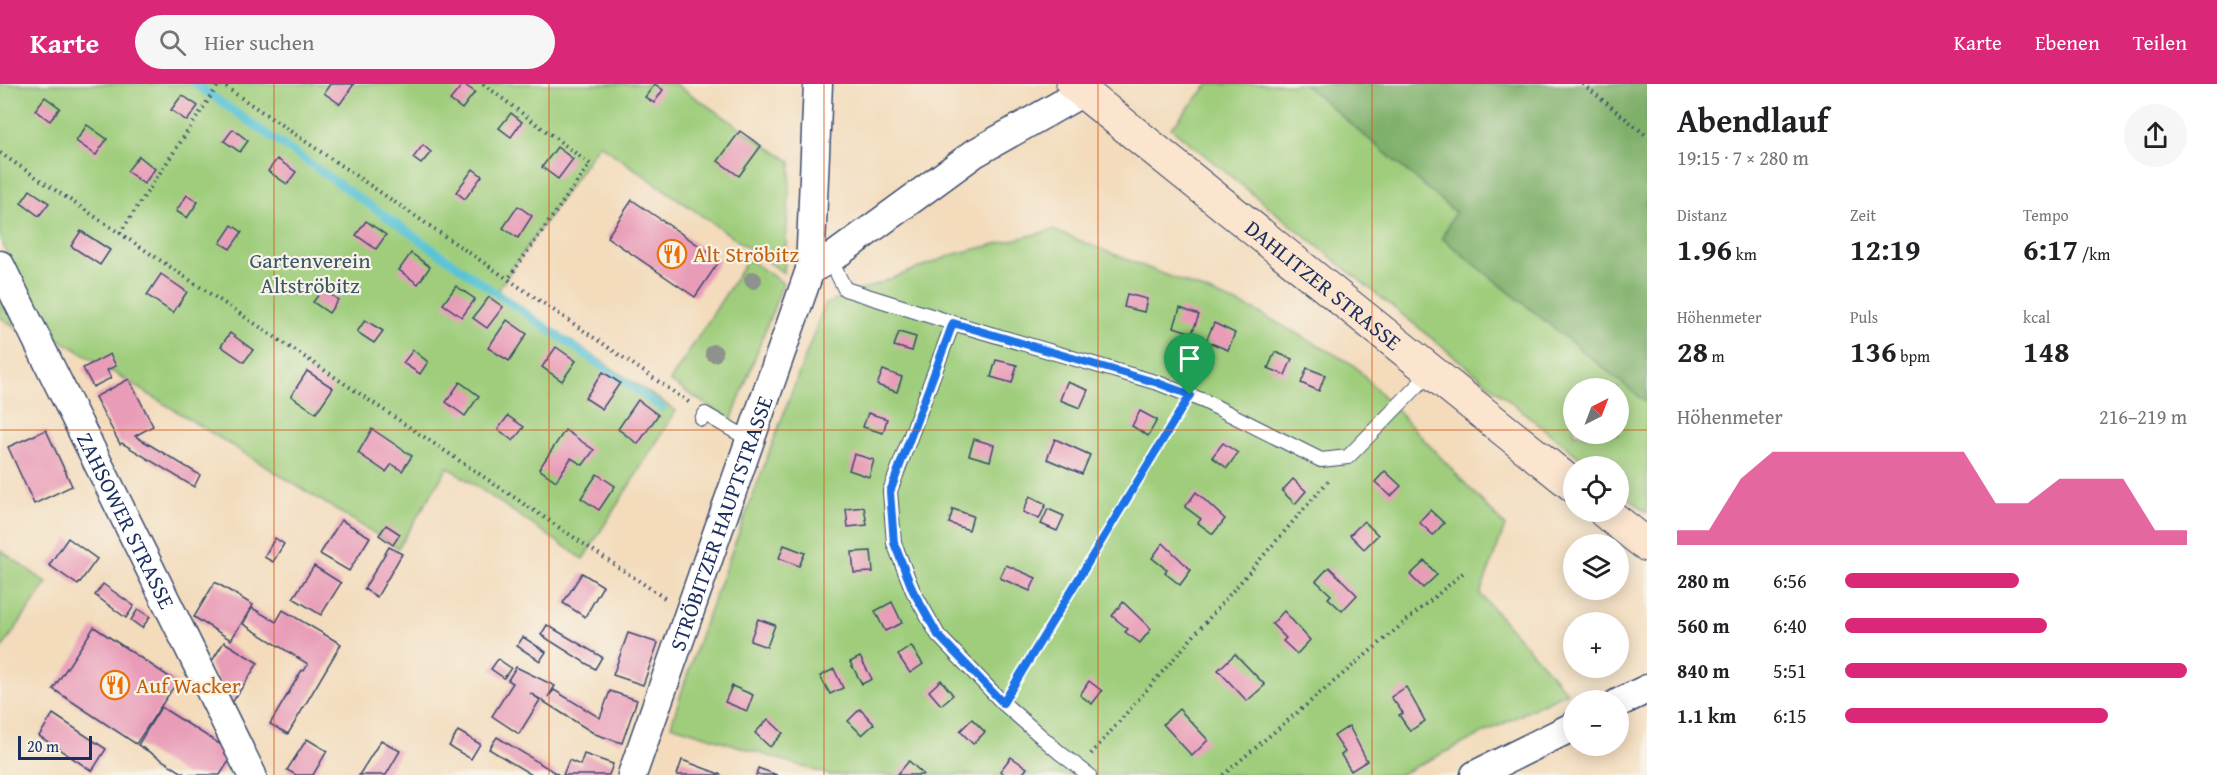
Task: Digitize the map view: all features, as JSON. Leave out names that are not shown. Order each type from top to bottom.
[{"type":"street","name":"STRÖBITZER HAUPTSTRASSE","points":[[632,775],[752,441],[820,264],[818,84]]},
{"type":"street","points":[[820,264],[975,153],[1078,88]]},
{"type":"street","name":"DAHLITZER STRASSE","points":[[1078,88],[1563,477]]},
{"type":"street","name":"ZAHSOWER STRASSE","points":[[0,265],[252,775]]},
{"type":"street","points":[[1618,522],[1647,545]]},
{"type":"street","points":[[1629,698],[1647,689]]},
{"type":"street","points":[[1475,775],[1563,731]]},
{"type":"lane","points":[[820,264],[845,289],[1158,383],[1190,395],[1321,460],[1348,457],[1431,372]]},
{"type":"lane","points":[[953,323],[890,492],[894,543],[913,591],[938,635],[1003,703],[1084,771]]},
{"type":"lane","points":[[704,416],[752,441]]},
{"type":"path","points":[[120,233],[220,84],[508,279],[704,416]]},
{"type":"path","points":[[483,84],[590,164],[508,279]]},
{"type":"path","points":[[1583,84],[1647,136]]},
{"type":"path","points":[[0,153],[689,615]]},
{"type":"path","points":[[1003,703],[1190,395]]},
{"type":"path","points":[[1084,771],[1348,457]]},
{"type":"path","points":[[1223,775],[1463,573]]},
{"type":"green space","name":"Gartenverein Altströbitz","points":[[0,84],[675,84],[791,162],[784,273],[599,144],[497,291],[676,411],[583,559],[448,467],[398,548],[43,329],[0,239]]},
{"type":"green space","points":[[1209,84],[1304,84],[1456,213],[1443,238],[1616,378],[1563,378],[1563,444],[1629,444],[1629,388],[1647,403],[1647,513],[1629,498],[1629,456],[1578,456],[1171,128]]},
{"type":"green space","points":[[1304,84],[1647,84],[1647,403],[1629,389],[1629,378],[1616,378],[1442,238],[1455,212]]},
{"type":"green space","points":[[1053,230],[1254,310],[1354,365],[1505,526],[1480,594],[1565,690],[1563,690],[1563,694],[1399,775],[829,775],[671,725],[700,636],[825,304],[955,254]]},
{"type":"green space","points":[[748,259],[783,283],[731,421],[670,381]]},
{"type":"green space","points":[[0,293],[18,329],[0,317]]},
{"type":"green space","points":[[0,550],[47,583],[0,651]]},
{"type":"building","points":[[330,84],[354,84],[340,104],[324,93]]},
{"type":"building","points":[[463,84],[475,92],[462,109],[450,100]]},
{"type":"building","points":[[655,84],[663,90],[654,103],[645,97]]},
{"type":"building","points":[[182,95],[198,106],[187,121],[171,110]]},
{"type":"building","points":[[45,97],[60,108],[50,121],[35,110]]},
{"type":"building","points":[[511,113],[522,122],[511,137],[499,128]]},
{"type":"building","points":[[87,125],[107,139],[96,155],[76,141]]},
{"type":"building","points":[[233,129],[248,141],[240,152],[224,141]]},
{"type":"building","points":[[740,131],[761,146],[739,176],[718,161]]},
{"type":"building","points":[[423,145],[431,152],[421,164],[413,158]]},
{"type":"building","points":[[557,147],[573,159],[558,179],[542,167]]},
{"type":"building","points":[[139,156],[155,169],[144,184],[127,171]]},
{"type":"building","points":[[277,159],[296,172],[287,184],[268,171]]},
{"type":"building","points":[[473,169],[482,176],[465,199],[456,192]]},
{"type":"building","points":[[30,190],[49,203],[39,216],[21,203]]},
{"type":"building","points":[[187,195],[198,202],[187,218],[176,211]]},
{"type":"building","name":"Alt Ströbitz","points":[[632,200],[720,260],[695,297],[607,237]]},
{"type":"building","points":[[518,206],[532,216],[518,238],[503,228]]},
{"type":"building","points":[[366,221],[386,235],[376,249],[356,235]]},
{"type":"building","points":[[232,225],[242,232],[230,249],[220,243]]},
{"type":"building","points":[[81,231],[110,250],[100,265],[71,246]]},
{"type":"building","points":[[411,253],[430,267],[418,284],[399,270]]},
{"type":"building","points":[[161,274],[187,292],[173,313],[147,295]]},
{"type":"building","points":[[456,286],[475,299],[462,317],[443,304]]},
{"type":"building","points":[[323,289],[338,300],[329,313],[313,302]]},
{"type":"building","points":[[1127,294],[1147,299],[1144,312],[1124,307]]},
{"type":"building","points":[[489,297],[503,307],[487,328],[473,318]]},
{"type":"building","points":[[1180,308],[1199,315],[1192,333],[1174,327]]},
{"type":"building","points":[[365,320],[383,331],[374,343],[357,332]]},
{"type":"building","points":[[507,320],[527,334],[509,361],[488,348]]},
{"type":"building","points":[[1214,323],[1235,333],[1228,350],[1206,341]]},
{"type":"building","points":[[899,332],[916,337],[912,351],[894,346]]},
{"type":"building","points":[[230,333],[253,350],[244,362],[221,346]]},
{"type":"building","points":[[556,347],[576,361],[562,381],[542,367]]},
{"type":"building","points":[[413,350],[428,362],[420,374],[403,363]]},
{"type":"building","points":[[1275,352],[1292,359],[1285,375],[1268,368]]},
{"type":"building","points":[[110,354],[116,366],[107,370],[111,378],[93,387],[83,368]]},
{"type":"building","points":[[996,360],[1017,365],[1012,383],[991,377]]},
{"type":"building","points":[[1307,368],[1325,375],[1319,391],[1301,383]]},
{"type":"building","points":[[883,370],[902,377],[897,392],[877,385]]},
{"type":"building","points":[[307,371],[333,388],[316,413],[291,396]]},
{"type":"building","points":[[603,372],[620,383],[602,409],[585,398]]},
{"type":"building","points":[[129,379],[153,426],[135,436],[200,475],[194,487],[122,443],[120,444],[95,397]]},
{"type":"building","points":[[460,382],[479,396],[465,416],[446,402]]},
{"type":"building","points":[[1067,382],[1088,390],[1080,408],[1060,400]]},
{"type":"building","points":[[638,400],[658,415],[638,444],[618,429]]},
{"type":"building","points":[[1140,411],[1157,420],[1148,436],[1132,426]]},
{"type":"building","points":[[868,413],[887,419],[883,433],[863,427]]},
{"type":"building","points":[[508,416],[524,427],[513,441],[498,429]]},
{"type":"building","points":[[372,429],[412,456],[402,471],[392,464],[386,472],[358,453]]},
{"type":"building","points":[[46,430],[72,486],[34,504],[8,447]]},
{"type":"building","points":[[565,430],[594,450],[583,465],[571,458],[556,481],[539,469]]},
{"type":"building","points":[[974,439],[994,445],[990,461],[969,455]]},
{"type":"building","points":[[1055,439],[1090,455],[1082,474],[1047,459]]},
{"type":"building","points":[[1223,443],[1238,453],[1227,468],[1212,457]]},
{"type":"building","points":[[854,454],[874,460],[869,477],[849,470]]},
{"type":"building","points":[[1385,471],[1401,486],[1391,496],[1375,482]]},
{"type":"building","points":[[597,474],[615,486],[599,510],[581,498]]},
{"type":"building","points":[[1293,479],[1306,491],[1295,504],[1282,491]]},
{"type":"building","points":[[1196,492],[1225,519],[1213,534],[1198,523],[1201,519],[1185,507]]},
{"type":"building","points":[[1030,496],[1046,504],[1039,519],[1023,512]]},
{"type":"building","points":[[864,507],[867,525],[848,527],[846,509]]},
{"type":"building","points":[[953,509],[973,516],[969,530],[949,523]]},
{"type":"building","points":[[1048,509],[1064,516],[1057,531],[1041,524]]},
{"type":"building","points":[[1430,510],[1444,523],[1433,535],[1419,522]]},
{"type":"building","points":[[341,520],[370,537],[349,571],[320,554]]},
{"type":"building","points":[[1364,521],[1378,535],[1364,549],[1350,535]]},
{"type":"building","points":[[386,525],[400,534],[393,545],[379,535]]},
{"type":"building","points":[[68,538],[97,559],[78,585],[49,565]]},
{"type":"building","points":[[275,538],[284,544],[273,562],[264,557]]},
{"type":"building","points":[[1163,543],[1191,570],[1180,585],[1152,558]]},
{"type":"building","points":[[784,545],[805,553],[799,566],[779,558]]},
{"type":"building","points":[[389,547],[402,554],[377,597],[364,589]]},
{"type":"building","points":[[871,551],[873,572],[854,573],[852,552]]},
{"type":"building","points":[[1425,561],[1437,575],[1423,588],[1410,575]]},
{"type":"building","points":[[1006,565],[1036,578],[1030,591],[1000,578]]},
{"type":"building","points":[[314,566],[341,583],[321,615],[293,598]]},
{"type":"building","points":[[1329,567],[1357,595],[1342,611],[1328,598],[1331,595],[1316,581]]},
{"type":"building","points":[[582,573],[603,586],[585,617],[563,603]]},
{"type":"building","points":[[215,582],[253,605],[231,640],[194,617]]},
{"type":"building","points":[[103,584],[134,606],[126,618],[95,595]]},
{"type":"building","points":[[892,602],[902,623],[885,631],[875,611]]},
{"type":"building","points":[[1123,602],[1151,629],[1140,643],[1125,632],[1128,629],[1112,616]]},
{"type":"building","points":[[252,608],[276,622],[283,610],[341,644],[288,734],[270,724],[302,670],[304,671],[308,664],[243,624]]},
{"type":"building","points":[[138,609],[150,617],[142,628],[131,620]]},
{"type":"building","points":[[1284,611],[1310,640],[1297,654],[1283,641],[1286,638],[1272,624]]},
{"type":"building","points":[[758,619],[775,625],[767,647],[750,641]]},
{"type":"building","points":[[547,625],[602,657],[595,669],[541,635]]},
{"type":"building","name":"Auf Wacker","points":[[94,627],[177,682],[136,744],[53,689]]},
{"type":"building","points":[[628,633],[658,643],[643,685],[613,675]]},
{"type":"building","points":[[523,637],[546,652],[540,661],[517,646]]},
{"type":"building","points":[[224,642],[258,663],[230,706],[210,664]]},
{"type":"building","points":[[911,646],[923,664],[910,673],[898,655]]},
{"type":"building","points":[[1235,654],[1265,685],[1247,701],[1218,670]]},
{"type":"building","points":[[860,657],[872,679],[862,684],[850,662]]},
{"type":"building","points":[[498,659],[511,668],[504,678],[491,669]]},
{"type":"building","points":[[516,667],[555,686],[548,697],[554,690],[600,718],[610,691],[637,700],[622,743],[595,734],[530,693],[540,700],[519,734],[492,716],[513,683],[508,680]]},
{"type":"building","points":[[834,669],[843,688],[830,694],[820,676]]},
{"type":"building","points":[[941,680],[953,695],[941,705],[929,691]]},
{"type":"building","points":[[1089,681],[1102,691],[1092,704],[1080,695]]},
{"type":"building","points":[[732,686],[753,695],[747,711],[725,702]]},
{"type":"building","points":[[1406,687],[1425,721],[1410,731],[1399,715],[1403,713],[1391,697]]},
{"type":"building","points":[[161,707],[234,753],[220,775],[186,775],[138,745]]},
{"type":"building","points":[[860,709],[874,724],[862,735],[848,721]]},
{"type":"building","points":[[1179,709],[1208,740],[1192,756],[1163,724]]},
{"type":"building","points":[[53,714],[106,749],[92,771],[39,736]]},
{"type":"building","points":[[768,719],[783,733],[770,747],[755,733]]},
{"type":"building","points":[[972,719],[985,732],[973,744],[960,731]]},
{"type":"building","points":[[1349,726],[1367,761],[1351,771],[1341,755],[1345,752],[1334,736]]},
{"type":"building","points":[[458,731],[480,744],[471,759],[449,746]]},
{"type":"building","points":[[497,737],[559,775],[532,775],[489,749]]},
{"type":"building","points":[[307,739],[327,751],[313,775],[296,775],[287,770]]},
{"type":"building","points":[[381,740],[400,751],[386,775],[359,775]]},
{"type":"building","points":[[584,754],[613,764],[609,775],[563,775],[569,760],[580,765]]},
{"type":"building","points":[[1011,757],[1027,768],[1022,775],[1006,775],[1000,771]]},
{"type":"building","points":[[682,760],[722,775],[677,775]]},
{"type":"building","points":[[909,761],[923,774],[922,775],[897,775]]},
{"type":"building","points":[[758,768],[777,775],[756,775]]},
{"type":"waterway","points":[[195,84],[662,408]]},
{"type":"place","name":"Alt Ströbitz","points":[[672,254]]},
{"type":"place","name":"Auf Wacker","points":[[115,685]]},
{"type":"route","points":[[953,323],[1158,383],[1190,395],[1003,703],[938,635],[913,591],[894,543],[890,492],[953,323]]}]
